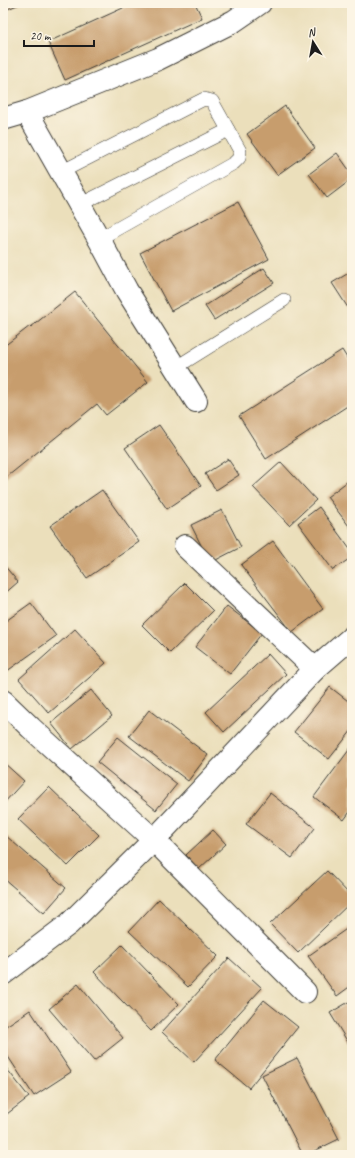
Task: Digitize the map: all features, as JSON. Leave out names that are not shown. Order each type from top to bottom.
[{"type":"street","points":[[3,120],[27,112],[158,59],[234,21],[260,3]]},
{"type":"street","points":[[27,112],[127,291],[196,401]]},
{"type":"street","points":[[184,546],[315,669]]},
{"type":"street","points":[[3,974],[69,924],[154,840],[315,669],[352,637]]},
{"type":"street","points":[[3,702],[154,840],[305,992]]},
{"type":"lane","points":[[61,172],[204,99],[212,102],[240,151],[239,158],[234,163],[99,239]]},
{"type":"lane","points":[[80,205],[228,130]]},
{"type":"lane","points":[[175,368],[284,300]]},
{"type":"building","points":[[3,3],[22,3],[3,11]]},
{"type":"building","points":[[134,3],[195,3],[202,18],[65,80],[48,42]]},
{"type":"building","points":[[285,106],[315,148],[277,175],[247,134]]},
{"type":"building","points":[[337,153],[352,174],[352,179],[327,198],[309,174]]},
{"type":"building","points":[[238,202],[269,259],[171,311],[140,253]]},
{"type":"building","points":[[264,268],[274,283],[214,320],[205,306]]},
{"type":"building","points":[[352,271],[352,314],[332,283]]},
{"type":"building","points":[[75,292],[148,382],[106,415],[97,404],[3,480],[3,347]]},
{"type":"building","points":[[342,350],[352,366],[352,403],[266,459],[239,416]]},
{"type":"building","points":[[159,425],[201,486],[167,509],[125,448]]},
{"type":"building","points":[[228,459],[239,475],[216,490],[205,474]]},
{"type":"building","points":[[281,462],[316,500],[289,525],[253,487]]},
{"type":"building","points":[[352,478],[352,530],[327,497]]},
{"type":"building","points":[[102,490],[139,542],[87,578],[50,526]]},
{"type":"building","points":[[319,507],[352,552],[352,557],[333,570],[298,523]]},
{"type":"building","points":[[222,510],[241,547],[210,563],[191,525]]},
{"type":"building","points":[[273,541],[323,609],[292,632],[241,565]]},
{"type":"building","points":[[3,564],[18,582],[3,595]]},
{"type":"building","points":[[185,583],[213,611],[170,653],[142,625]]},
{"type":"building","points":[[31,603],[56,636],[3,674],[3,623]]},
{"type":"building","points":[[227,606],[262,633],[230,674],[195,647]]},
{"type":"building","points":[[75,629],[106,663],[49,713],[19,679]]},
{"type":"building","points":[[268,654],[286,674],[224,732],[206,712]]},
{"type":"building","points":[[330,687],[352,704],[352,730],[329,759],[294,732]]},
{"type":"building","points":[[91,690],[112,716],[72,749],[51,723]]},
{"type":"building","points":[[149,710],[208,755],[188,781],[129,736]]},
{"type":"building","points":[[118,737],[177,784],[156,810],[97,762]]},
{"type":"building","points":[[352,746],[352,809],[344,820],[314,797]]},
{"type":"building","points":[[3,762],[24,781],[3,804]]},
{"type":"building","points":[[49,787],[99,835],[68,866],[18,819]]},
{"type":"building","points":[[270,793],[315,828],[292,858],[246,824]]},
{"type":"building","points":[[213,830],[226,844],[199,869],[186,855]]},
{"type":"building","points":[[5,835],[66,888],[44,913],[3,878],[3,837]]},
{"type":"building","points":[[327,871],[352,897],[352,901],[298,953],[270,924]]},
{"type":"building","points":[[159,899],[218,956],[188,987],[129,931]]},
{"type":"building","points":[[352,925],[352,985],[337,996],[308,956]]},
{"type":"building","points":[[122,945],[179,1004],[151,1031],[94,972]]},
{"type":"building","points":[[229,958],[262,988],[194,1062],[162,1032]]},
{"type":"building","points":[[78,984],[123,1038],[94,1061],[49,1009]]},
{"type":"building","points":[[264,1000],[298,1027],[249,1088],[215,1060]]},
{"type":"building","points":[[352,1000],[352,1049],[330,1013]]},
{"type":"building","points":[[30,1010],[71,1072],[34,1096],[3,1049],[3,1028]]},
{"type":"building","points":[[297,1058],[339,1139],[306,1155],[303,1155],[262,1075]]},
{"type":"building","points":[[3,1064],[29,1097],[3,1117]]}]
